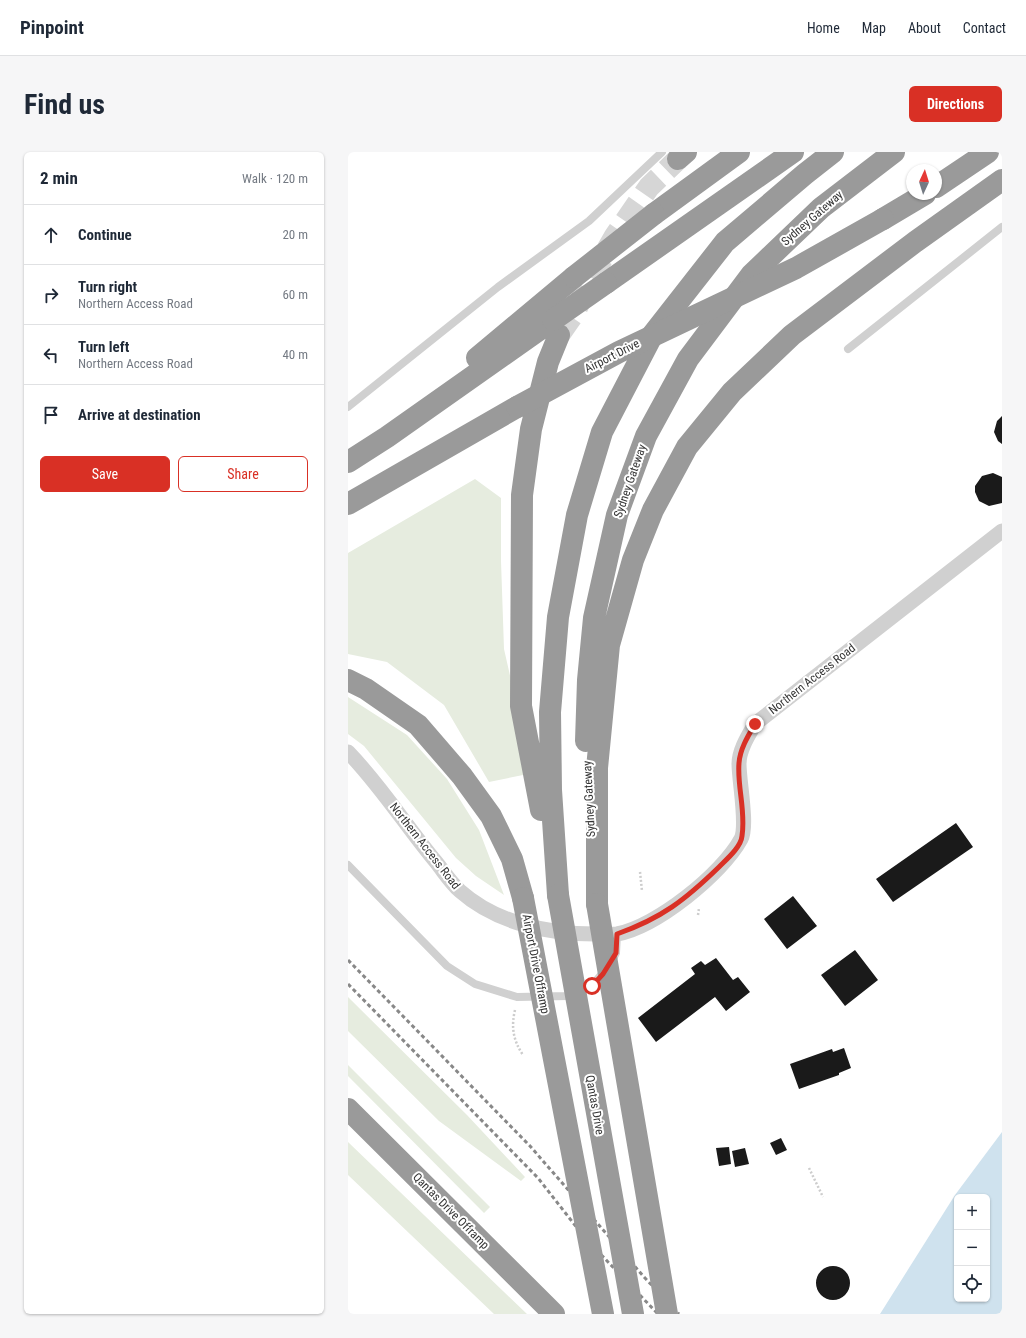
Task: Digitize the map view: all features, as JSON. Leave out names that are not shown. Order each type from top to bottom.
[{"type":"highway","points":[[387,437],[488,348],[574,277],[654,214],[739,152]]},
{"type":"highway","points":[[348,462],[556,328],[606,283],[794,152]]},
{"type":"highway","points":[[558,895],[551,790],[550,712],[558,617],[577,515],[602,432],[653,334],[725,242],[833,152]]},
{"type":"highway","name":"Sydney Gateway","points":[[597,904],[586,787],[588,680],[594,618],[617,515],[646,436],[688,359],[750,274],[821,208],[894,152]]},
{"type":"highway","points":[[942,183],[988,152]]},
{"type":"highway","points":[[667,1314],[597,904],[597,768],[609,645],[633,560],[653,510],[687,447],[732,392],[792,335],[908,247],[1002,180]]},
{"type":"highway","name":"Airport Drive","points":[[348,504],[517,407],[619,352],[796,268],[915,200]]},
{"type":"highway","points":[[556,328],[531,429],[522,495],[521,706],[558,895]]},
{"type":"highway","name":"Airport Drive Offramp","points":[[348,680],[366,689],[418,726],[462,776],[491,816],[512,859],[523,898],[603,1314]]},
{"type":"highway","name":"Qantas Drive","points":[[558,895],[633,1314]]},
{"type":"highway","name":"Qantas Drive Offramp","points":[[348,1109],[554,1314]]},
{"type":"street","name":"Northern Access Road","points":[[348,752],[368,772],[429,854],[460,891],[489,911],[502,918],[541,929],[577,934],[617,934],[654,919],[685,899],[730,856],[742,837],[743,814],[739,763],[745,742],[755,724],[1002,530]]},
{"type":"lane","points":[[348,407],[498,287],[589,221],[675,154]]},
{"type":"lane","points":[[848,349],[1002,227]]},
{"type":"lane","points":[[348,865],[447,966],[474,984],[517,998],[568,996],[592,986],[603,974],[616,953],[617,934]]},
{"type":"path","points":[[640,872],[642,891]]},
{"type":"path","points":[[517,998],[512,1020],[513,1036],[516,1045],[523,1054]]},
{"type":"path","points":[[809,1168],[823,1197]]},
{"type":"shaded area","points":[[475,479],[501,498],[501,561],[504,649],[516,702],[528,774],[489,782],[444,705],[387,662],[348,654],[348,553]]},
{"type":"shaded area","points":[[348,697],[407,735],[447,779],[479,830],[504,895],[476,876],[456,858],[364,746],[348,734]]},
{"type":"shaded area","points":[[348,997],[467,1115],[525,1177],[521,1181],[439,1121],[348,1031]]},
{"type":"shaded area","points":[[348,1065],[490,1207],[484,1213],[348,1076]]},
{"type":"shaded area","points":[[348,1142],[527,1314],[494,1314],[348,1175]]},
{"type":"water","points":[[1002,1132],[1002,1314],[880,1314],[954,1197],[954,1302],[990,1302],[990,1194],[956,1194]]},
{"type":"building","points":[[1002,416],[1002,444],[998,441],[994,432],[997,421]]},
{"type":"building","points":[[993,473],[1002,477],[1002,503],[989,506],[979,501],[975,492],[975,486],[982,476]]},
{"type":"building","points":[[956,823],[973,847],[893,902],[876,879]]},
{"type":"building","points":[[793,896],[817,926],[787,949],[764,919]]},
{"type":"building","points":[[855,950],[878,980],[845,1006],[821,975]]},
{"type":"building","points":[[716,958],[733,980],[738,977],[750,992],[726,1011],[715,997],[656,1042],[638,1018],[695,974],[691,968],[701,961],[705,965]]},
{"type":"building","points":[[844,1048],[851,1068],[839,1073],[839,1075],[799,1089],[790,1064],[832,1049],[833,1052]]},
{"type":"building","points":[[781,1138],[787,1150],[776,1155],[770,1143]]},
{"type":"building","points":[[729,1147],[731,1164],[719,1166],[716,1148]]},
{"type":"building","points":[[745,1148],[749,1164],[735,1167],[732,1151]]},
{"type":"building","points":[[833,1266],[845,1271],[850,1283],[845,1295],[833,1300],[821,1295],[816,1283],[821,1271]]},
{"type":"tunnel","points":[[559,335],[575,312],[587,285],[615,236],[649,187],[678,159]]},
{"type":"railway","points":[[348,960],[530,1146],[644,1277],[679,1314]]},
{"type":"railway","points":[[348,984],[538,1178],[585,1238],[658,1314]]},
{"type":"route","points":[[592,986],[603,974],[616,953],[617,934],[654,919],[685,899],[730,856],[742,837],[743,814],[739,763],[745,742],[755,724]]}]
